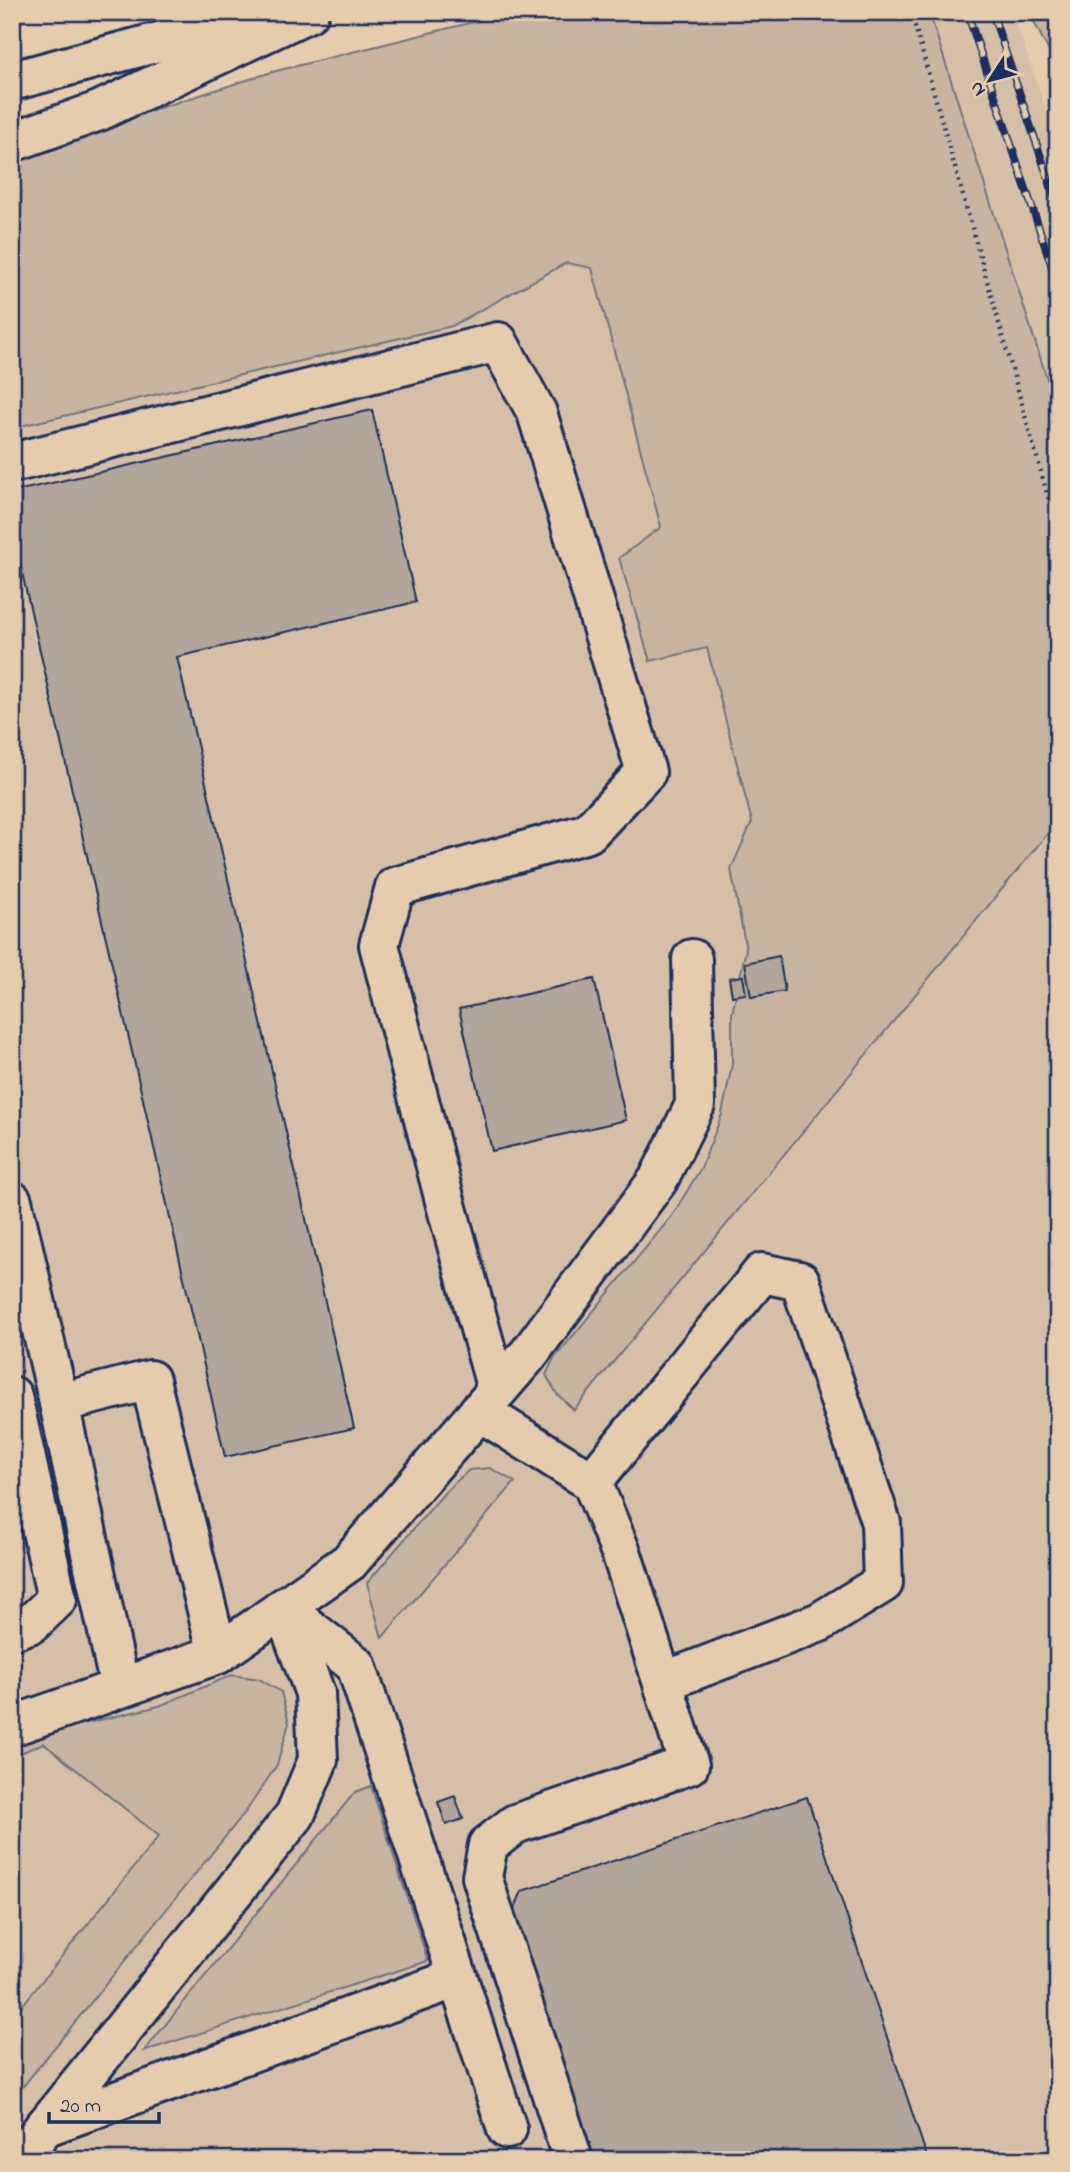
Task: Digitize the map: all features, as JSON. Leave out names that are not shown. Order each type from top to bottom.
[{"type":"main road","points":[[12,81],[270,12]]},
{"type":"main road","points":[[12,142],[99,111],[310,12]]},
{"type":"main road","points":[[12,463],[498,342],[537,413],[646,772],[588,833],[395,887],[379,945],[445,1201],[488,1401],[592,1482],[622,1555],[690,1765],[515,1824],[488,1845],[482,1877],[573,2160]]},
{"type":"main road","points":[[12,1726],[218,1654],[349,1562],[528,1355],[658,1180],[695,1105],[692,959]]},
{"type":"main road","points":[[12,1201],[59,1403],[120,1688]]},
{"type":"main road","points":[[592,1482],[762,1273],[800,1281],[881,1523],[883,1583],[820,1622],[663,1682]]},
{"type":"main road","points":[[59,1403],[150,1380],[218,1654]]},
{"type":"main road","points":[[12,1396],[57,1599],[32,1623],[12,1630]]},
{"type":"main road","points":[[283,1608],[356,1665],[507,2129]]},
{"type":"main road","points":[[18,2160],[295,1815],[318,1760],[315,1693],[283,1608]]},
{"type":"main road","points":[[44,2127],[457,1978]]},
{"type":"path","points":[[911,12],[1058,532]]},
{"type":"shaded area","points":[[514,12],[929,12],[1058,413],[1058,821],[574,1410],[557,1394],[546,1375],[553,1360],[672,1216],[701,1168],[722,1114],[732,1065],[732,1014],[746,949],[731,869],[752,822],[707,648],[650,661],[619,558],[661,527],[592,268],[566,263],[452,326],[12,428],[12,159],[272,72]]},
{"type":"shaded area","points":[[929,12],[1012,12],[1058,144],[1058,413]]},
{"type":"shaded area","points":[[1029,12],[1058,12],[1058,69]]},
{"type":"shaded area","points":[[571,225],[1058,697],[1058,2160],[12,2160],[12,373]]},
{"type":"shaded area","points":[[490,1468],[515,1482],[382,1638],[367,1583],[446,1491],[469,1470]]},
{"type":"shaded area","points":[[232,1675],[259,1679],[281,1692],[289,1723],[277,1765],[247,1810],[12,2100],[12,2018],[159,1836],[43,1743],[12,1757],[12,1744],[28,1737],[159,1706]]},
{"type":"shaded area","points":[[371,1786],[428,1961],[144,2051],[355,1792]]},
{"type":"building","points":[[372,410],[416,602],[177,657],[354,1428],[225,1457],[12,529],[12,492]]},
{"type":"building","points":[[779,956],[785,991],[751,997],[745,963]]},
{"type":"building","points":[[743,976],[746,994],[732,996],[729,978]]},
{"type":"building","points":[[594,979],[626,1120],[492,1151],[459,1009]]},
{"type":"building","points":[[455,1796],[463,1819],[446,1825],[438,1802]]},
{"type":"building","points":[[807,1797],[928,2160],[583,2160],[507,1926],[522,1891]]},
{"type":"railway","points":[[967,12],[1058,285]]},
{"type":"railway","points":[[992,12],[1058,207]]}]
